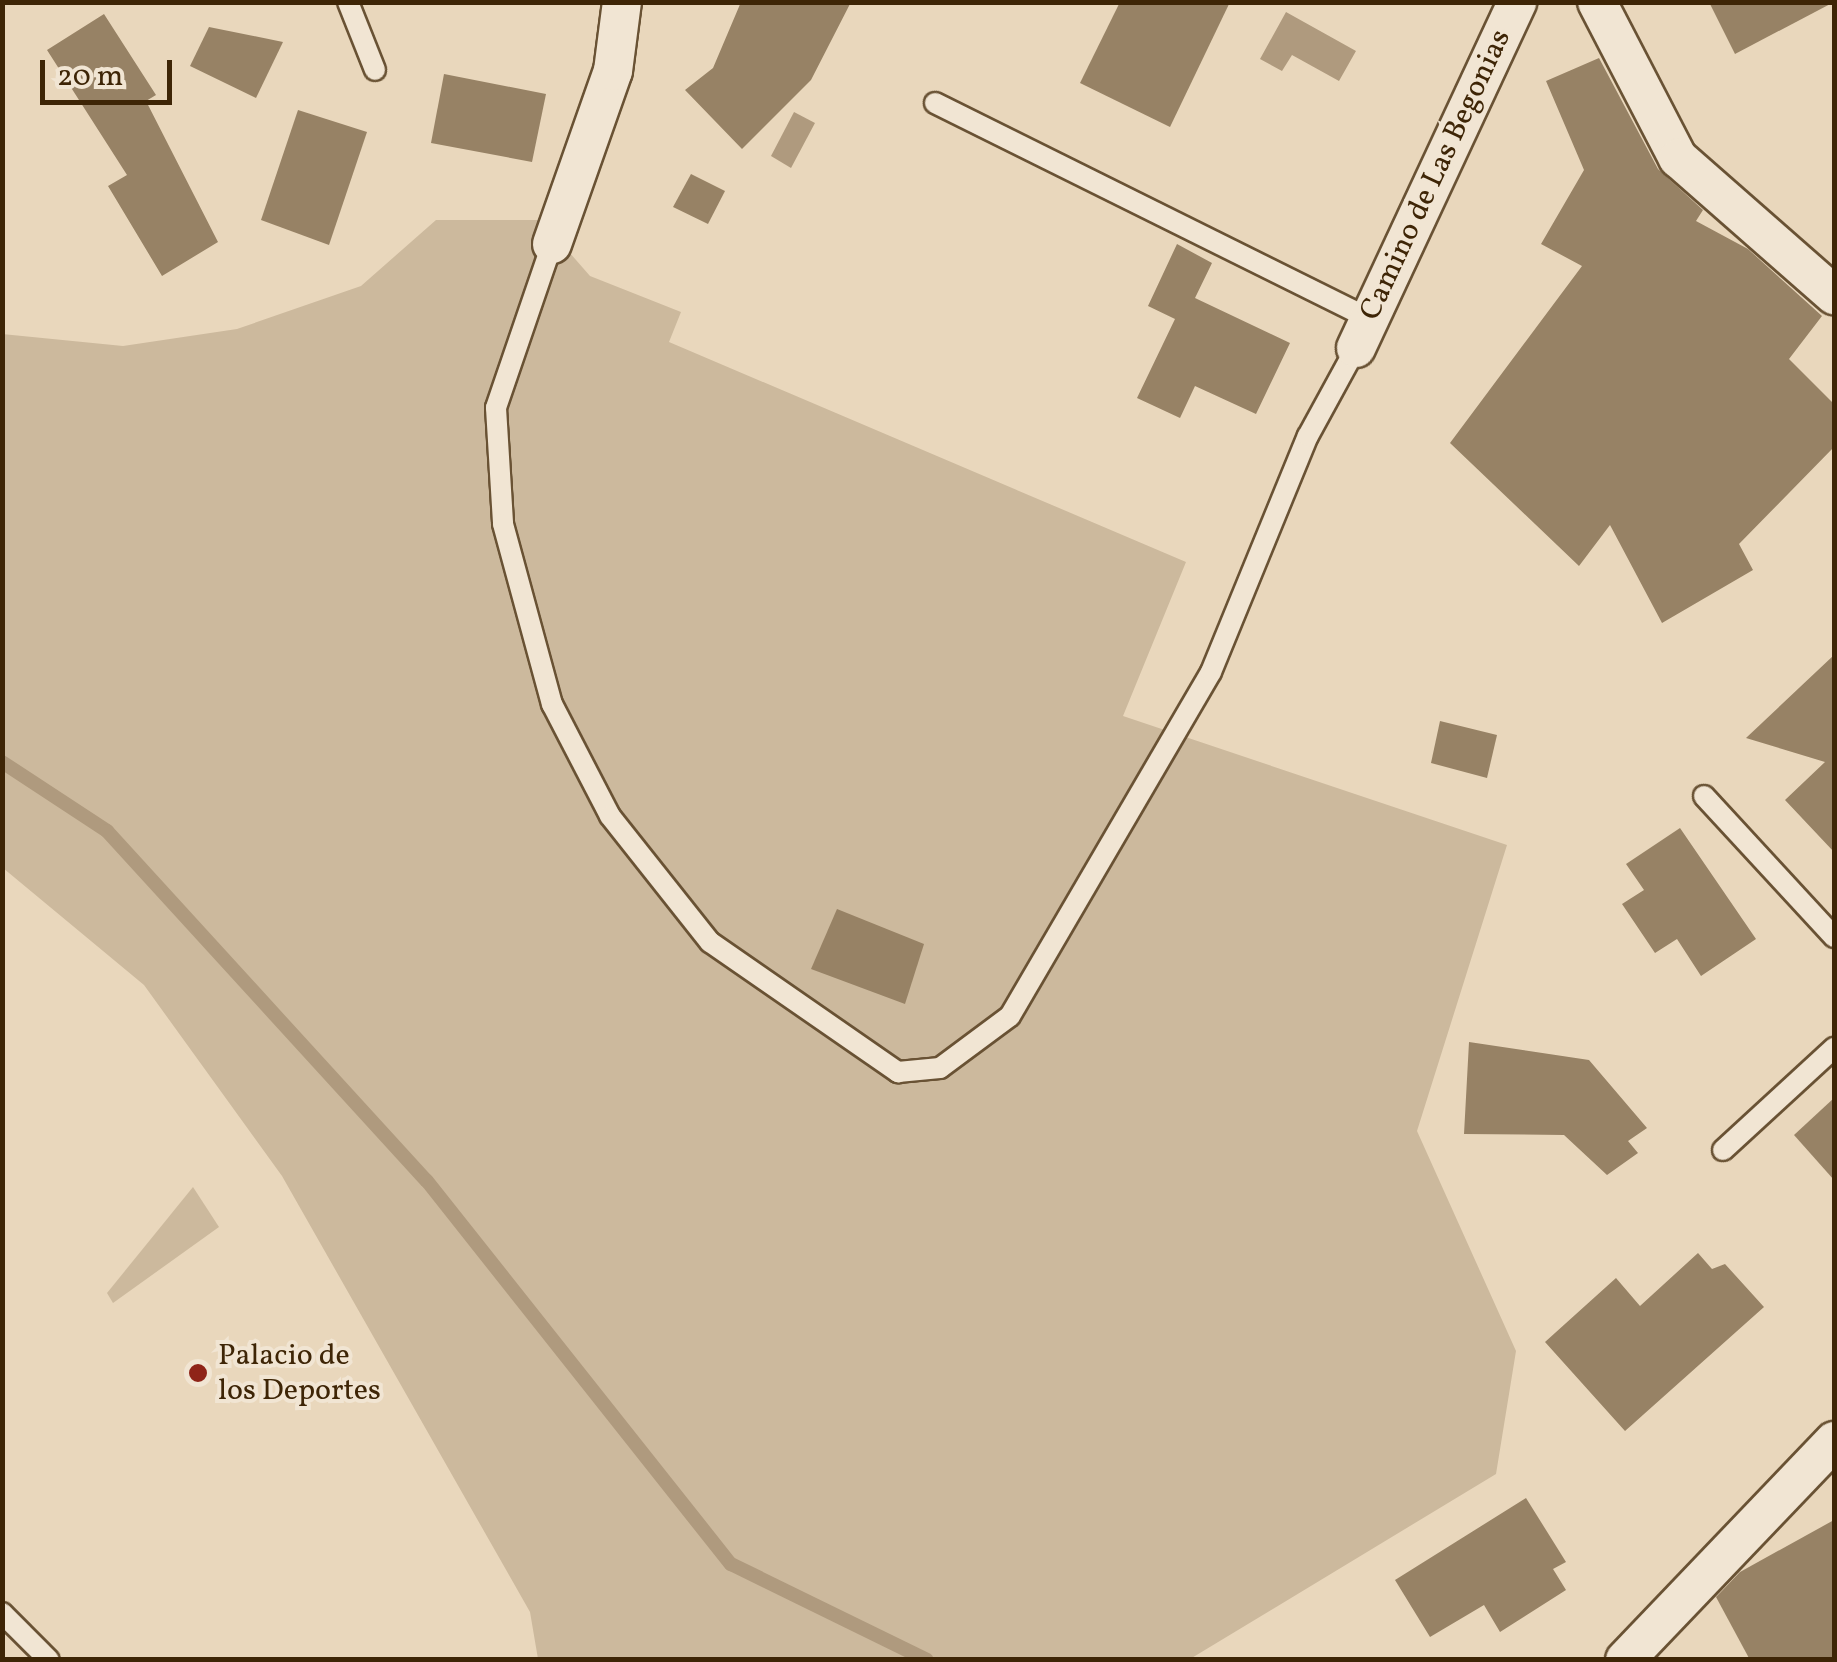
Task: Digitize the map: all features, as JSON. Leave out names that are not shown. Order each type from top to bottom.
[{"type":"street","points":[[552,244],[612,71],[622,2]]},
{"type":"street","name":"Camino de Las Begonias","points":[[1362,333],[1517,2]]},
{"type":"street","points":[[1598,2],[1678,158],[1834,295]]},
{"type":"street","points":[[1625,1660],[1834,1442]]},
{"type":"lane","points":[[348,2],[375,70]]},
{"type":"lane","points":[[552,244],[496,408],[503,524],[552,704],[610,816],[710,942],[898,1072],[940,1068],[1010,1016],[1210,672],[1308,436],[1362,333],[935,103]]},
{"type":"lane","points":[[1704,796],[1834,937]]},
{"type":"lane","points":[[1723,1150],[1834,1048]]},
{"type":"lane","points":[[2,1613],[49,1660]]},
{"type":"shaded area","points":[[1286,12],[1356,51],[1339,81],[1292,55],[1282,71],[1260,59]]},
{"type":"shaded area","points":[[794,112],[815,123],[791,168],[771,156]]},
{"type":"shaded area","points":[[436,220],[541,220],[590,276],[681,312],[669,342],[1186,562],[1123,716],[1507,845],[1417,1131],[1516,1351],[1496,1474],[1190,1659],[538,1659],[530,1612],[282,1176],[144,985],[3,868],[2,334],[123,346],[237,329],[361,286]]},
{"type":"shaded area","points":[[193,1187],[219,1227],[113,1303],[107,1293]]},
{"type":"building","points":[[741,2],[851,2],[811,80],[742,149],[685,90],[713,68]]},
{"type":"building","points":[[1120,2],[1230,2],[1170,127],[1080,83]]},
{"type":"building","points":[[1709,2],[1834,2],[1735,54]]},
{"type":"building","points":[[104,14],[156,95],[146,101],[218,242],[162,276],[108,186],[127,175],[47,50]]},
{"type":"building","points":[[209,27],[283,42],[256,98],[190,66]]},
{"type":"building","points":[[1599,58],[1658,169],[1703,210],[1696,221],[1748,249],[1822,316],[1789,359],[1834,404],[1834,447],[1739,544],[1753,570],[1662,623],[1610,525],[1579,566],[1450,443],[1582,266],[1541,244],[1584,170],[1546,81]]},
{"type":"building","points":[[444,74],[546,94],[532,162],[431,143]]},
{"type":"building","points":[[298,110],[367,132],[329,245],[261,220]]},
{"type":"building","points":[[691,174],[725,191],[708,224],[673,207]]},
{"type":"building","points":[[1177,244],[1212,263],[1195,298],[1290,343],[1256,414],[1195,386],[1180,418],[1137,398],[1175,319],[1148,306]]},
{"type":"building","points":[[1834,655],[1834,852],[1785,800],[1825,762],[1746,738]]},
{"type":"building","points":[[1440,721],[1497,735],[1487,778],[1431,763]]},
{"type":"building","points":[[1680,828],[1756,939],[1701,976],[1677,939],[1655,953],[1622,904],[1644,890],[1626,864]]},
{"type":"building","points":[[837,909],[924,944],[905,1004],[811,969]]},
{"type":"building","points":[[1469,1042],[1589,1060],[1647,1128],[1628,1141],[1638,1153],[1607,1175],[1564,1135],[1464,1134]]},
{"type":"building","points":[[1834,1098],[1834,1180],[1794,1135]]},
{"type":"building","points":[[1698,1253],[1712,1269],[1725,1264],[1764,1307],[1625,1431],[1545,1342],[1616,1278],[1640,1306]]},
{"type":"building","points":[[1526,1498],[1566,1562],[1553,1569],[1566,1590],[1500,1632],[1484,1605],[1430,1637],[1395,1580]]},
{"type":"building","points":[[1834,1520],[1834,1660],[1750,1660],[1716,1597],[1740,1572]]},
{"type":"waterway","points":[[2,762],[107,831],[427,1181],[731,1564],[927,1660]]},
{"type":"place","name":"Palacio de los Deportes","points":[[198,1373]]}]
